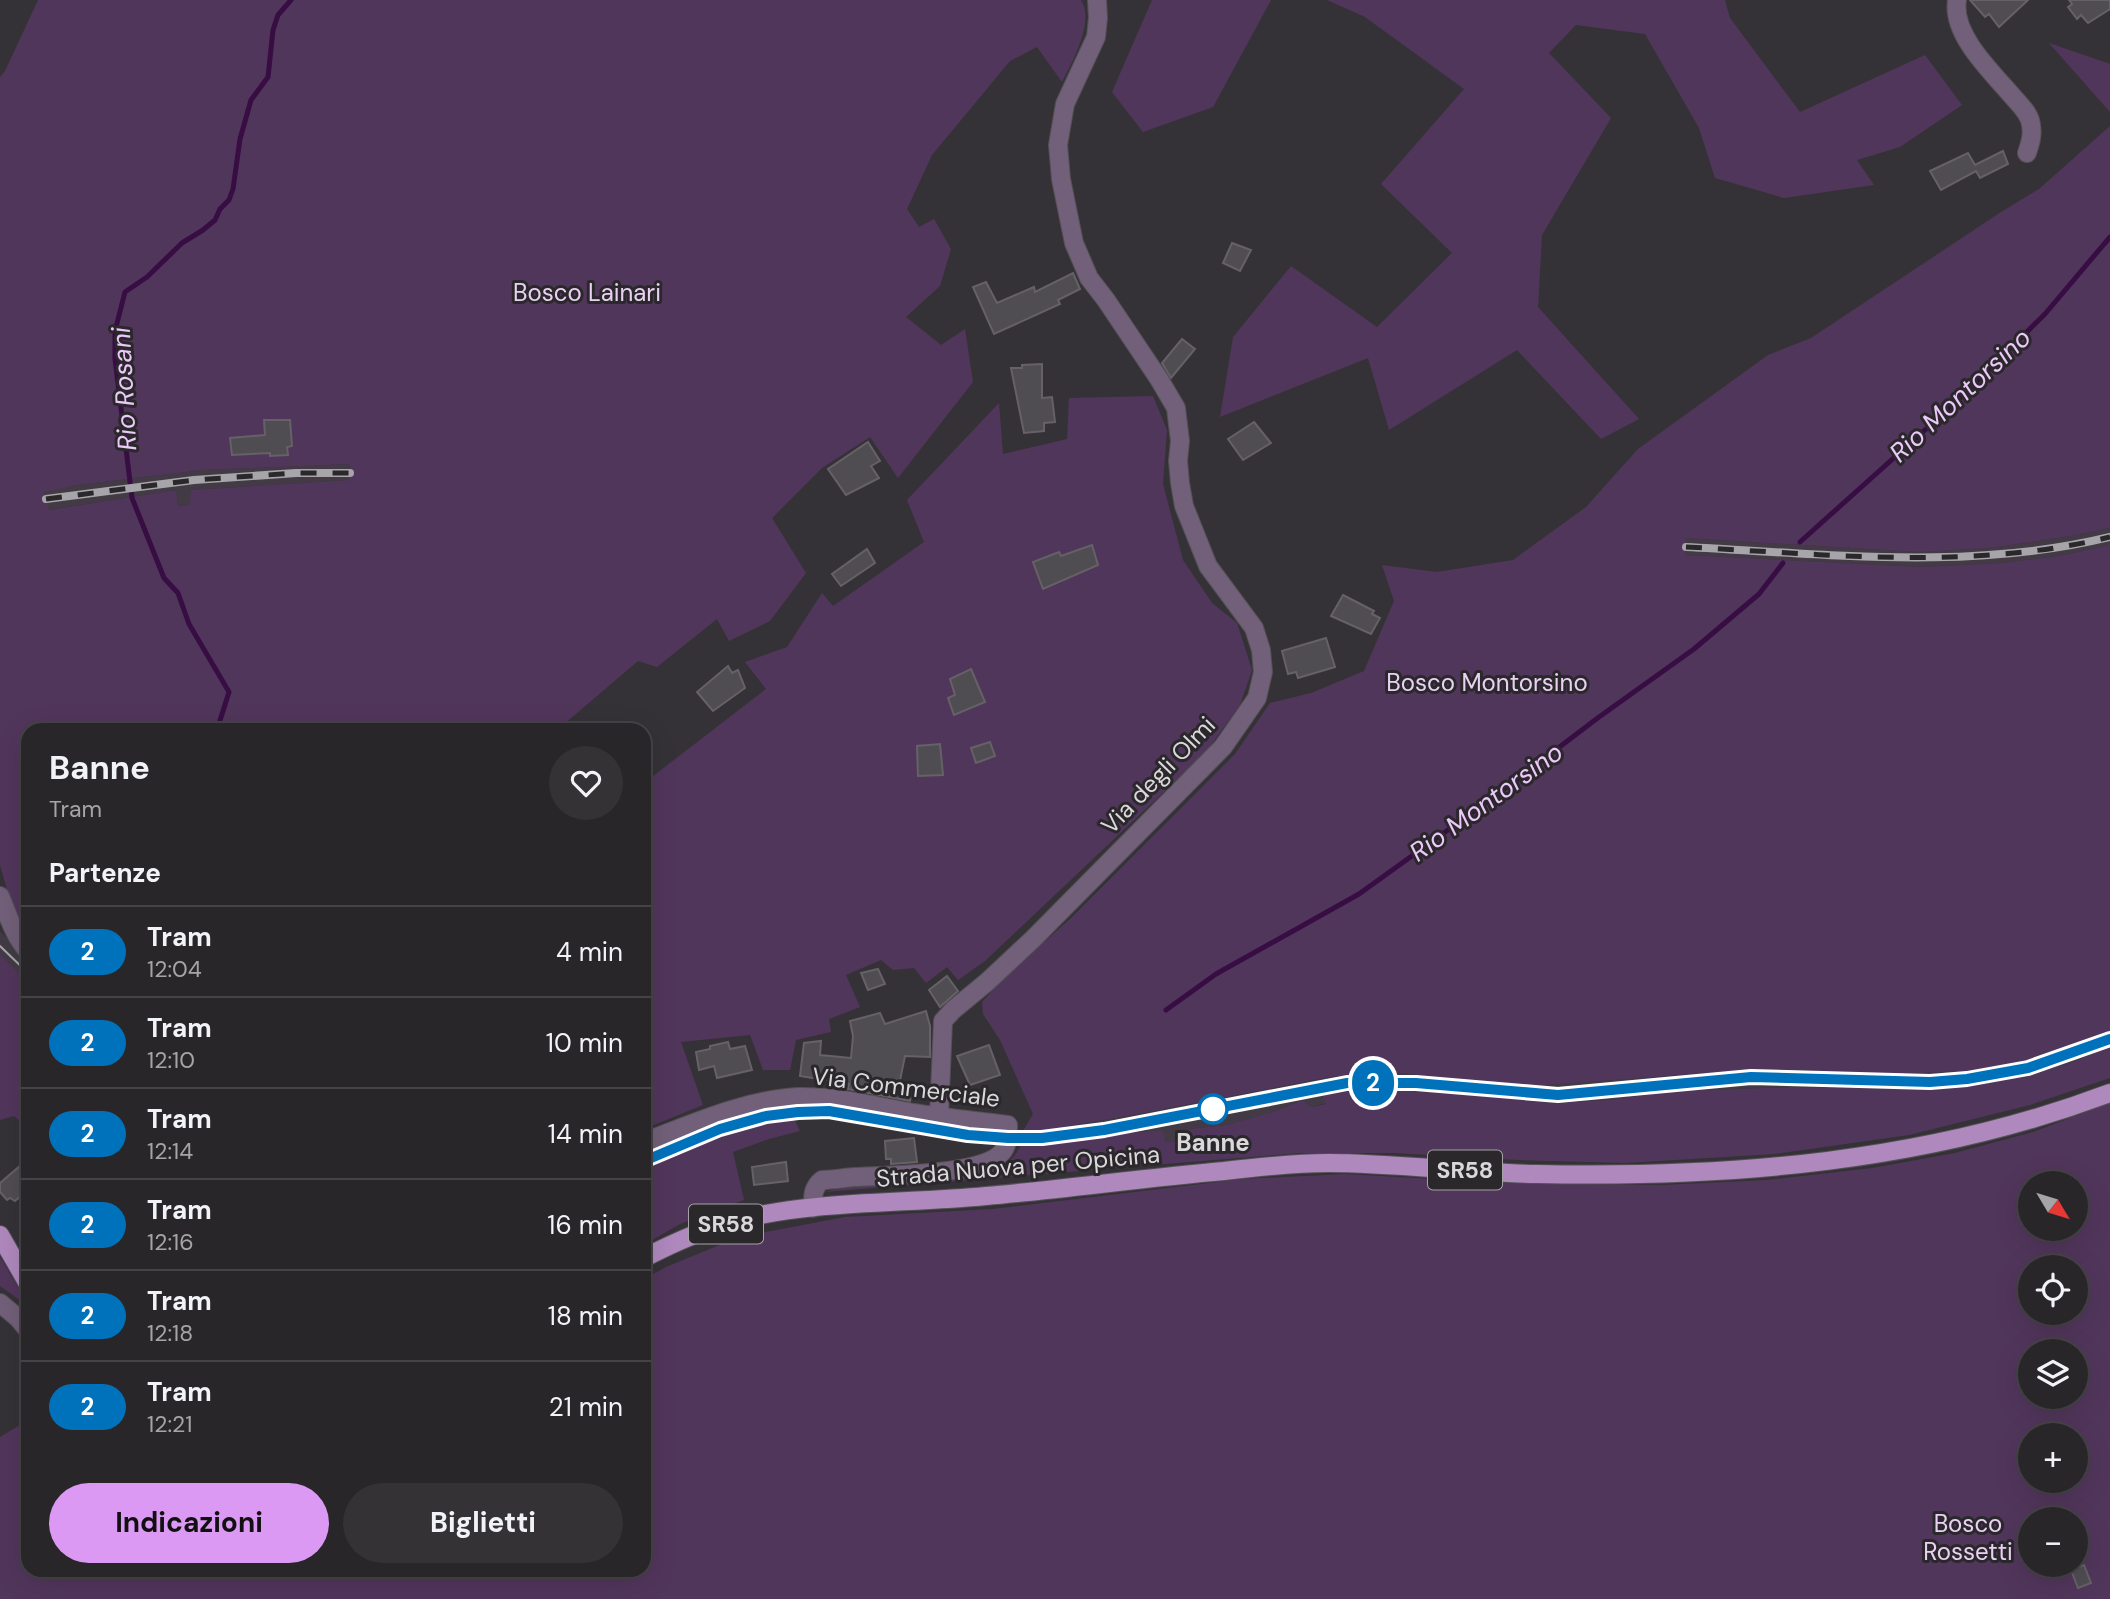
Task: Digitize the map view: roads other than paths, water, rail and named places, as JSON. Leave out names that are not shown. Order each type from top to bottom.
[{"type":"main road","name":"Strada Nuova per Opicina","points":[[651,1255],[707,1229],[770,1213],[968,1198],[1176,1175],[1329,1163],[1532,1174],[1640,1174],[1766,1169],[1866,1157],[1978,1134],[2057,1112],[2110,1093]]},
{"type":"main road","points":[[0,1235],[21,1272]]},
{"type":"street","name":"Via degli Olmi","points":[[939,1116],[943,1021],[1033,939],[1223,747],[1257,698],[1263,672],[1261,650],[1254,628],[1208,566],[1184,506],[1178,461],[1180,441],[1176,408],[1107,300],[1089,278],[1074,243],[1058,162],[1058,145],[1065,104],[1096,37],[1097,0]]},
{"type":"street","points":[[1956,0],[1957,19],[1963,32],[1986,66],[2025,111],[2031,123],[2028,153]]},
{"type":"street","points":[[0,896],[21,942]]},
{"type":"street","name":"Via Commerciale","points":[[651,1139],[713,1116],[796,1097],[853,1101],[1008,1125],[1004,1151],[995,1158],[971,1166],[911,1175],[822,1181],[816,1185],[813,1192],[813,1208]]},
{"type":"street","points":[[0,1303],[21,1322]]},
{"type":"waterway","name":"Rio Rosani","points":[[219,723],[229,692],[189,624],[178,593],[164,578],[132,498],[115,359],[115,331],[125,292],[147,277],[182,243],[215,220],[220,209],[229,200],[240,139],[251,100],[268,77],[273,30],[278,15],[291,0]]},
{"type":"waterway","name":"Rio Montorsino","points":[[1800,542],[1954,404],[2045,314],[2110,237]]},
{"type":"waterway","name":"Rio Montorsino","points":[[1166,1010],[1216,974],[1359,894],[1491,799],[1694,649],[1759,594],[1783,563]]},
{"type":"tram line","points":[[0,946],[21,966]]},
{"type":"tram line","points":[[1104,1130],[1347,1083],[1416,1084],[1558,1095],[1751,1077],[1930,1081],[1967,1079],[2028,1068],[2110,1039]]},
{"type":"tram line","name":"2","points":[[651,1158],[720,1129],[766,1116],[798,1112],[829,1111],[968,1135],[1042,1138],[1104,1130],[1347,1083],[1416,1083],[1558,1095],[1751,1077],[1930,1082],[1967,1079],[1993,1076],[2046,1063],[2110,1039]]},
{"type":"tram line","points":[[651,1158],[740,1123],[801,1112],[843,1114],[949,1133],[1006,1138],[1042,1137],[1113,1128]]},
{"type":"railway","points":[[46,499],[194,480],[296,473],[350,473]]},
{"type":"railway","points":[[1686,547],[1845,556],[1952,557],[2005,554],[2110,537]]},
{"type":"place","name":"Banne","points":[[1213,1109]]},
{"type":"park label","name":"Bosco Lainari","points":[[587,292]]},
{"type":"park label","name":"Bosco Montorsino","points":[[1487,682]]},
{"type":"park label","name":"Bosco Rossetti","points":[[1968,1537]]}]
